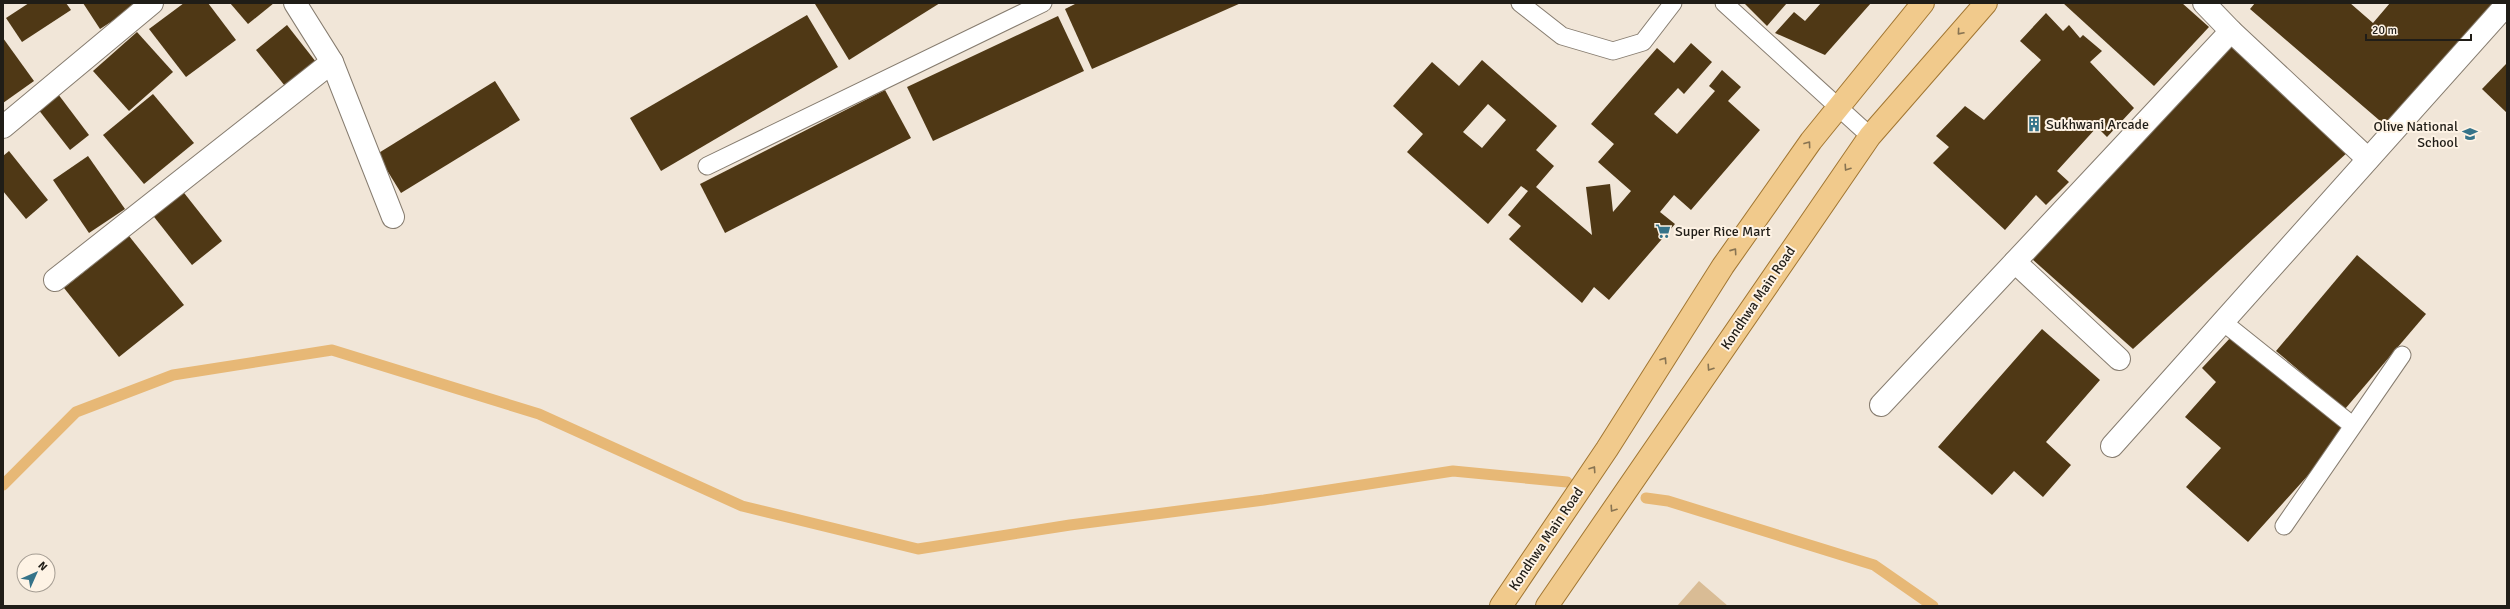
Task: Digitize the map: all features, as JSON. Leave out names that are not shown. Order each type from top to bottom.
[{"type":"main road","name":"Kondhwa Main Road","points":[[1501,606],[1607,449],[1724,266],[1811,141],[1923,3]]},
{"type":"main road","name":"Kondhwa Main Road","points":[[1547,606],[1870,136],[1986,3]]},
{"type":"street","points":[[3,127],[152,3]]},
{"type":"street","points":[[295,3],[332,62],[393,217]]},
{"type":"street","points":[[2204,3],[2231,31],[2368,159]]},
{"type":"street","points":[[2112,446],[2507,4]]},
{"type":"street","points":[[1881,405],[2231,31]]},
{"type":"street","points":[[55,280],[332,62]]},
{"type":"street","points":[[2015,262],[2119,359]]},
{"type":"lane","points":[[707,166],[1043,3]]},
{"type":"lane","points":[[1520,3],[1562,36],[1613,51],[1643,42],[1673,3]]},
{"type":"lane","points":[[1724,3],[1870,136]]},
{"type":"lane","points":[[2223,322],[2352,425]]},
{"type":"lane","points":[[2284,526],[2352,425],[2402,355]]},
{"type":"shaded area","points":[[1699,581],[1728,606],[1677,606]]},
{"type":"building","points":[[29,3],[66,3],[71,10],[22,42],[6,18]]},
{"type":"building","points":[[83,3],[140,3],[100,29]]},
{"type":"building","points":[[184,3],[208,3],[236,40],[186,77],[149,29]]},
{"type":"building","points":[[230,3],[274,3],[248,24]]},
{"type":"building","points":[[940,3],[849,60],[815,4]]},
{"type":"building","points":[[1077,3],[1241,3],[1092,69],[1065,9]]},
{"type":"building","points":[[1744,3],[1787,3],[1767,26]]},
{"type":"building","points":[[1821,3],[1871,3],[1825,55],[1775,33],[1794,12],[1805,21]]},
{"type":"building","points":[[2063,3],[2182,3],[2209,27],[2154,86]]},
{"type":"building","points":[[2255,3],[2350,3],[2373,23],[2390,3],[2493,3],[2386,126],[2250,9]]},
{"type":"building","name":"Sukhwani Arcade","points":[[2046,13],[2063,31],[2069,25],[2080,38],[2083,35],[2102,51],[2090,62],[2134,108],[2107,137],[2097,127],[2057,171],[2069,182],[2046,205],[2036,195],[2005,230],[1933,163],[1949,147],[1936,136],[1965,106],[1984,120],[2041,60],[2020,41]]},
{"type":"building","points":[[807,15],[838,67],[661,171],[630,118]]},
{"type":"building","points":[[1058,16],[1084,71],[933,141],[907,87]]},
{"type":"building","points":[[287,25],[316,62],[285,86],[256,50]]},
{"type":"building","points":[[137,32],[173,72],[129,111],[93,71]]},
{"type":"building","points":[[3,38],[34,81],[3,103]]},
{"type":"building","points":[[2230,41],[2349,151],[2133,349],[2031,258]]},
{"type":"building","points":[[1691,43],[1712,62],[1684,94],[1678,88],[1654,114],[1677,134],[1715,91],[1709,86],[1722,70],[1741,87],[1728,101],[1760,130],[1691,210],[1674,195],[1660,212],[1675,224],[1609,300],[1594,287],[1582,303],[1509,239],[1521,226],[1508,215],[1528,191],[1521,186],[1488,224],[1407,152],[1423,134],[1393,106],[1432,62],[1459,86],[1482,60],[1557,126],[1536,150],[1554,166],[1536,187],[1592,235],[1586,187],[1610,184],[1613,212],[1631,191],[1598,162],[1614,144],[1591,124],[1657,48],[1674,63]],"holes":[[[1488,104],[1506,120],[1482,148],[1463,132]]]},
{"type":"building","points":[[2507,63],[2507,113],[2482,89]]},
{"type":"building","points":[[495,81],[520,120],[401,193],[377,154]]},
{"type":"building","points":[[885,90],[911,138],[725,233],[700,184]]},
{"type":"building","points":[[58,94],[89,135],[70,150],[38,109]]},
{"type":"building","points":[[153,94],[194,143],[144,184],[103,135]]},
{"type":"building","points":[[9,151],[48,200],[26,219],[3,191],[3,156]]},
{"type":"building","points":[[88,156],[125,209],[89,233],[53,180]]},
{"type":"building","points":[[181,189],[222,241],[192,265],[151,213]]},
{"type":"building","points":[[129,236],[184,305],[119,357],[64,288]]},
{"type":"building","points":[[2357,255],[2426,314],[2345,409],[2276,351]]},
{"type":"building","points":[[2042,329],[2100,380],[2046,442],[2071,465],[2043,497],[2014,471],[1992,495],[1938,447]]},
{"type":"building","points":[[2232,336],[2347,432],[2248,542],[2186,487],[2221,448],[2185,417],[2216,382],[2202,368]]},
{"type":"waterway","points":[[3,485],[76,412],[173,375],[332,350],[539,414],[742,506],[918,549],[1070,525],[1264,500],[1453,471],[1567,482]]},
{"type":"waterway","points":[[1646,498],[1668,501],[1874,565],[1933,606]]},
{"type":"place","name":"Sukhwani Arcade","points":[[2034,124]]},
{"type":"place","name":"Olive National School","points":[[2470,134]]},
{"type":"place","name":"Super Rice Mart","points":[[1663,231]]}]
